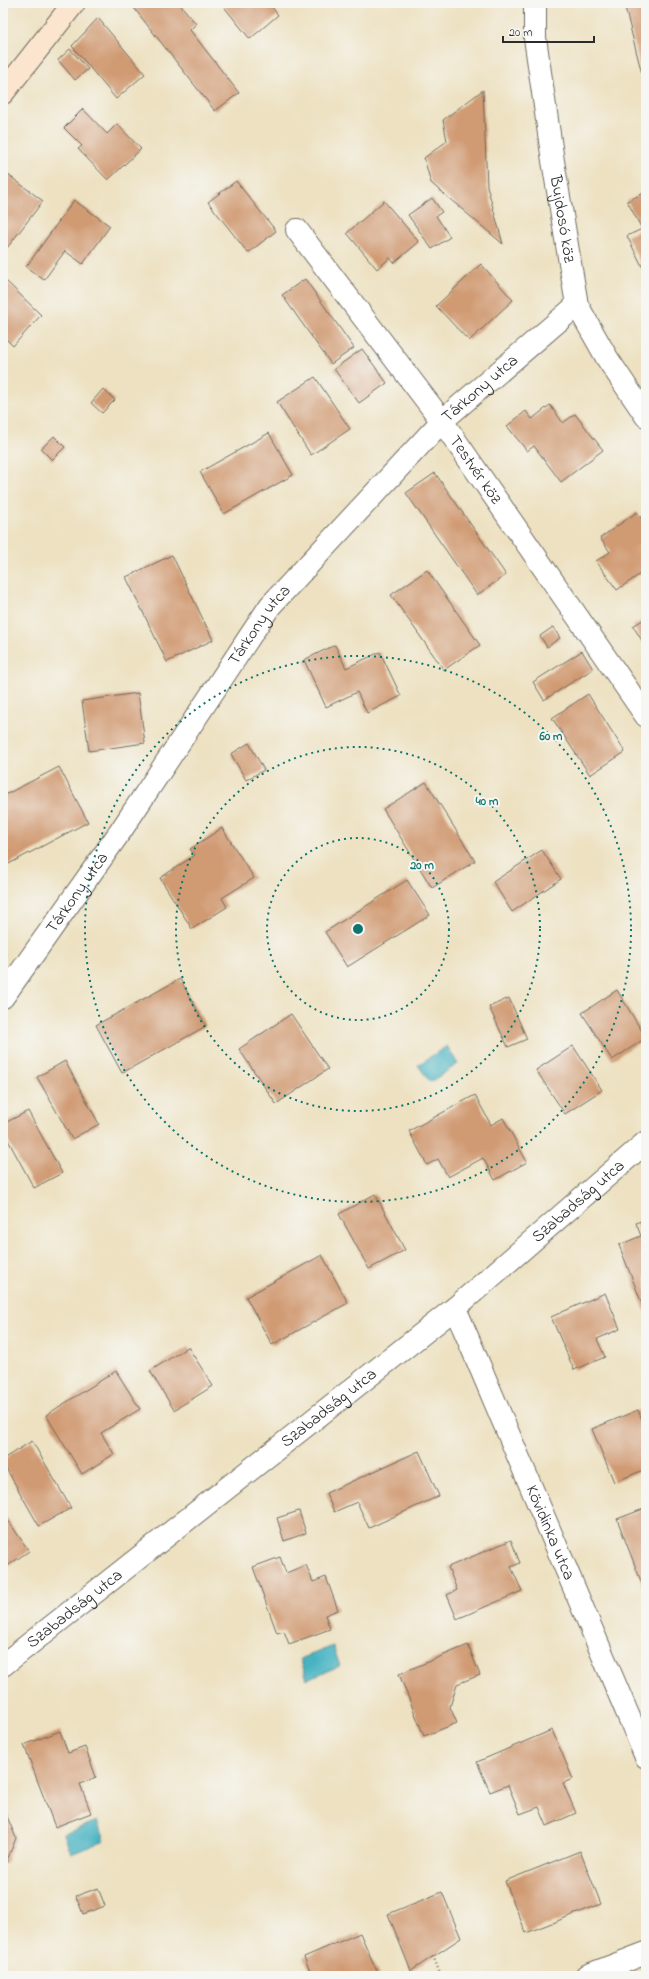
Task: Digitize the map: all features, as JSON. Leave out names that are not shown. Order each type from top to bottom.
[{"type":"main road","points":[[3,93],[74,3]]},
{"type":"street","name":"Bujdosó köz","points":[[535,3],[535,38],[553,161],[577,305],[607,358],[646,416]]},
{"type":"street","name":"Testvér köz","points":[[297,230],[442,420],[646,716]]},
{"type":"street","name":"Tárkony utca","points":[[3,997],[120,832],[270,606],[442,420],[577,305]]},
{"type":"street","name":"Szabadság utca","points":[[3,1665],[455,1308],[646,1142]]},
{"type":"street","name":"Kövidinka utca","points":[[455,1308],[646,1757]]},
{"type":"street","points":[[586,1976],[646,1953]]},
{"type":"path","points":[[433,1956],[441,1976]]},
{"type":"water","points":[[447,1046],[458,1064],[430,1082],[418,1065]]},
{"type":"water","points":[[333,1646],[340,1666],[307,1679],[300,1659]]},
{"type":"water","points":[[97,1821],[104,1841],[71,1854],[64,1834]]},
{"type":"building","points":[[130,3],[179,3],[196,24],[190,30],[239,93],[215,111]]},
{"type":"building","points":[[221,3],[269,3],[278,15],[250,39]]},
{"type":"building","points":[[624,3],[646,3],[646,86],[645,86]]},
{"type":"building","points":[[98,18],[145,74],[116,99],[72,46]]},
{"type":"building","points":[[70,49],[88,69],[75,80],[58,60]]},
{"type":"building","points":[[483,90],[487,186],[503,244],[431,183],[424,158],[447,141],[443,120]]},
{"type":"building","points":[[83,109],[107,134],[117,124],[141,149],[108,180],[78,149],[82,146],[64,128]]},
{"type":"building","points":[[7,174],[43,201],[7,248],[3,245],[3,180]]},
{"type":"building","points":[[236,181],[276,231],[248,253],[208,202]]},
{"type":"building","points":[[646,192],[646,266],[643,268],[627,236],[642,229],[627,201]]},
{"type":"building","points":[[432,198],[442,212],[436,216],[450,237],[432,249],[408,215]]},
{"type":"building","points":[[74,200],[110,226],[83,264],[65,251],[44,280],[26,267]]},
{"type":"building","points":[[384,201],[419,242],[394,263],[390,258],[377,269],[347,233]]},
{"type":"building","points":[[481,264],[513,300],[469,341],[436,306]]},
{"type":"building","points":[[3,278],[41,315],[13,346],[3,336]]},
{"type":"building","points":[[305,279],[354,348],[331,364],[282,295]]},
{"type":"building","points":[[362,349],[387,383],[359,403],[334,369]]},
{"type":"building","points":[[315,377],[350,429],[311,455],[277,402]]},
{"type":"building","points":[[103,389],[115,400],[102,413],[91,403]]},
{"type":"building","points":[[550,405],[563,423],[575,414],[603,450],[561,482],[534,446],[527,451],[507,426],[526,411],[532,419]]},
{"type":"building","points":[[269,433],[293,475],[224,514],[200,472]]},
{"type":"building","points":[[54,436],[65,447],[52,460],[41,449]]},
{"type":"building","points":[[435,473],[506,575],[477,595],[406,493]]},
{"type":"building","points":[[637,512],[646,526],[646,570],[617,590],[596,561],[610,552],[600,538]]},
{"type":"building","points":[[172,555],[213,640],[167,662],[126,577]]},
{"type":"building","points":[[427,570],[480,645],[444,670],[391,595]]},
{"type":"building","points":[[646,618],[646,647],[633,626]]},
{"type":"building","points":[[553,627],[560,638],[547,647],[540,636]]},
{"type":"building","points":[[335,645],[346,668],[380,652],[401,696],[367,713],[357,692],[326,707],[304,660]]},
{"type":"building","points":[[582,651],[593,669],[544,700],[533,682]]},
{"type":"building","points":[[138,693],[145,743],[89,751],[82,701]]},
{"type":"building","points":[[588,694],[625,752],[590,775],[552,718]]},
{"type":"building","points":[[249,743],[264,770],[246,780],[231,754]]},
{"type":"building","points":[[59,767],[88,822],[3,867],[3,796]]},
{"type":"building","points":[[426,782],[475,861],[432,888],[383,809]]},
{"type":"building","points":[[222,828],[254,878],[222,898],[227,907],[192,929],[160,878],[195,855],[190,849]]},
{"type":"building","points":[[542,850],[561,879],[512,912],[493,882]]},
{"type":"building","points":[[407,880],[430,915],[347,967],[325,932]]},
{"type":"building","points":[[180,979],[206,1026],[122,1073],[96,1025]]},
{"type":"building","points":[[617,990],[646,1038],[612,1060],[582,1013]]},
{"type":"building","points":[[509,998],[527,1039],[508,1047],[489,1007]]},
{"type":"building","points":[[291,1014],[328,1069],[276,1104],[239,1049]]},
{"type":"building","points":[[573,1046],[602,1090],[565,1114],[536,1070]]},
{"type":"building","points":[[65,1061],[99,1124],[72,1139],[37,1077]]},
{"type":"building","points":[[475,1095],[491,1125],[503,1118],[527,1162],[495,1180],[483,1158],[448,1177],[438,1159],[427,1165],[409,1131]]},
{"type":"building","points":[[28,1111],[62,1173],[34,1188],[3,1131],[3,1124]]},
{"type":"building","points":[[375,1194],[405,1250],[369,1269],[339,1214]]},
{"type":"building","points":[[646,1219],[646,1314],[619,1245],[641,1236],[636,1223]]},
{"type":"building","points":[[322,1255],[348,1303],[272,1345],[246,1297]]},
{"type":"building","points":[[605,1293],[620,1329],[597,1339],[605,1357],[574,1370],[551,1317]]},
{"type":"building","points":[[188,1347],[213,1386],[174,1410],[150,1371]]},
{"type":"building","points":[[116,1371],[140,1409],[101,1433],[114,1454],[82,1474],[46,1415]]},
{"type":"building","points":[[638,1410],[646,1429],[646,1469],[614,1482],[592,1429]]},
{"type":"building","points":[[32,1441],[71,1508],[39,1526],[3,1463],[3,1459]]},
{"type":"building","points":[[419,1451],[439,1496],[369,1528],[357,1502],[334,1512],[326,1493]]},
{"type":"building","points":[[646,1508],[646,1589],[644,1589],[617,1519]]},
{"type":"building","points":[[299,1511],[306,1533],[284,1541],[277,1518]]},
{"type":"building","points":[[3,1513],[29,1551],[3,1569]]},
{"type":"building","points":[[511,1540],[520,1563],[511,1567],[522,1591],[457,1619],[447,1595],[457,1590],[448,1567]]},
{"type":"building","points":[[280,1557],[286,1573],[306,1565],[313,1582],[326,1577],[338,1610],[325,1615],[330,1629],[289,1644],[284,1631],[277,1633],[253,1567]]},
{"type":"building","points":[[468,1645],[480,1675],[457,1684],[450,1707],[457,1723],[424,1736],[399,1674]]},
{"type":"building","points":[[552,1730],[573,1779],[563,1783],[576,1813],[547,1826],[539,1807],[520,1814],[508,1785],[490,1792],[477,1762]]},
{"type":"building","points":[[60,1731],[68,1753],[85,1747],[96,1777],[80,1784],[91,1813],[55,1827],[24,1745]]},
{"type":"building","points":[[3,1807],[16,1838],[6,1863],[3,1863]]},
{"type":"building","points":[[580,1851],[601,1904],[526,1933],[505,1881]]},
{"type":"building","points":[[98,1888],[105,1906],[83,1914],[76,1896]]},
{"type":"building","points":[[442,1892],[461,1938],[411,1971],[388,1914]]},
{"type":"building","points":[[360,1933],[379,1976],[312,1976],[304,1957]]}]
